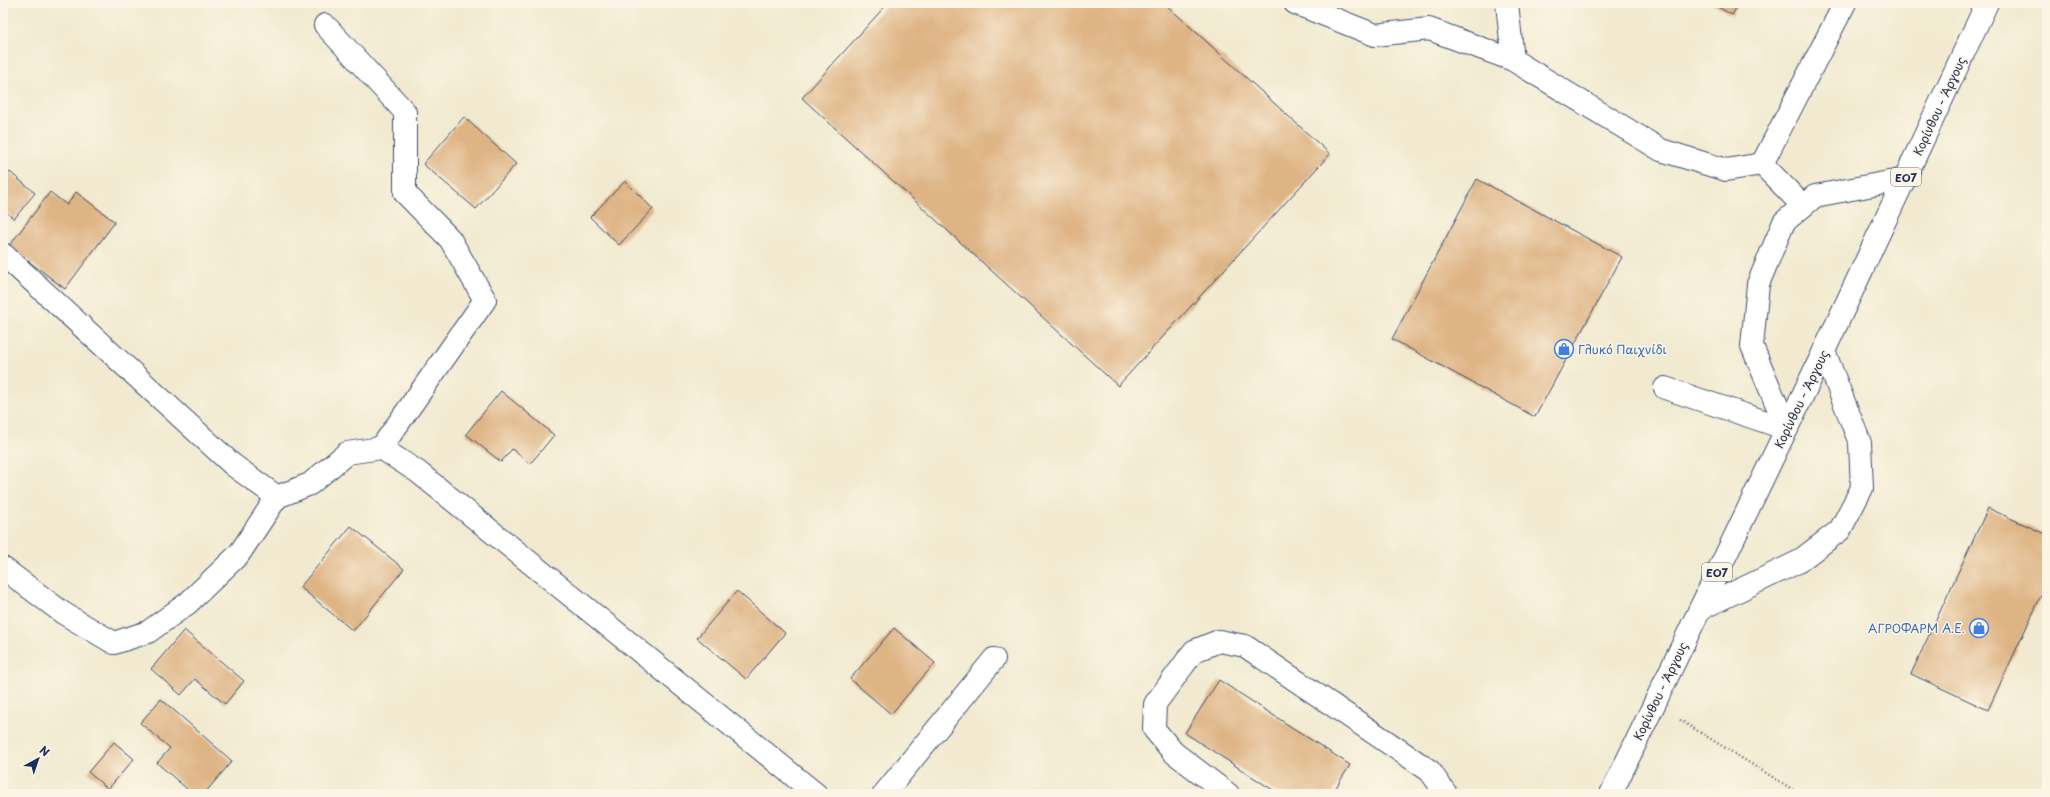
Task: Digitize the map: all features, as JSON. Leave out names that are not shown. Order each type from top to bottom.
[{"type":"street","points":[[1296,3],[1375,35],[1429,30],[1513,60],[1661,150],[1726,170],[1762,164]]},
{"type":"street","points":[[1507,3],[1513,60]]},
{"type":"street","points":[[1762,164],[1845,3]]},
{"type":"street","name":"Κορίνθου - Άργους","points":[[1611,794],[1787,429],[1987,3]]},
{"type":"street","points":[[325,24],[405,112],[405,193],[450,239],[485,300],[381,448]]},
{"type":"street","points":[[1762,164],[1804,206]]},
{"type":"street","points":[[1787,429],[1752,346],[1758,284],[1784,222],[1815,196],[1905,179]]},
{"type":"street","points":[[3,254],[233,465],[277,497]]},
{"type":"street","points":[[1700,609],[1798,562],[1840,530],[1862,488],[1860,443],[1824,351]]},
{"type":"street","points":[[1665,388],[1787,429]]},
{"type":"street","points":[[3,568],[63,612],[114,643],[148,632],[188,603],[239,554],[277,497],[310,484],[347,453],[381,448],[418,472],[816,794]]},
{"type":"street","points":[[1228,794],[1173,752],[1154,729],[1155,704],[1194,650],[1219,641],[1245,646],[1430,771],[1446,794]]},
{"type":"street","points":[[884,794],[994,659]]},
{"type":"path","points":[[1654,704],[1800,794]]},
{"type":"building","points":[[888,3],[1164,3],[1330,154],[1118,386],[802,98]]},
{"type":"building","points":[[1711,3],[1739,3],[1732,15]]},
{"type":"building","points":[[464,117],[516,164],[476,209],[423,164]]},
{"type":"building","points":[[10,172],[35,193],[14,219],[3,209],[3,180]]},
{"type":"building","points":[[1477,179],[1622,257],[1535,417],[1392,339]]},
{"type":"building","points":[[625,181],[653,209],[619,245],[590,217]]},
{"type":"building","points":[[50,192],[67,205],[76,192],[115,222],[65,289],[9,246]]},
{"type":"building","points":[[501,391],[554,435],[530,464],[512,449],[501,462],[466,434]]},
{"type":"building","name":"ΑΓΡΟΦΑΡΜ Α.Ε.","points":[[1988,508],[2047,535],[2047,583],[1988,710],[1911,674]]},
{"type":"building","points":[[351,526],[404,569],[353,631],[300,587]]},
{"type":"building","points":[[737,591],[785,633],[746,679],[697,638]]},
{"type":"building","points":[[894,628],[935,663],[891,714],[850,679]]},
{"type":"building","points":[[184,630],[244,681],[225,704],[195,679],[181,695],[151,669]]},
{"type":"building","points":[[1219,680],[1350,765],[1332,794],[1279,794],[1185,733]]},
{"type":"building","points":[[161,699],[232,761],[204,794],[193,794],[157,763],[170,748],[140,723]]},
{"type":"building","points":[[114,742],[134,759],[108,789],[88,772]]},
{"type":"place","name":"Γλυκό Παιχνίδι","points":[[1564,349]]},
{"type":"place","name":"ΑΓΡΟΦΑΡΜ Α.Ε.","points":[[1979,628]]}]
